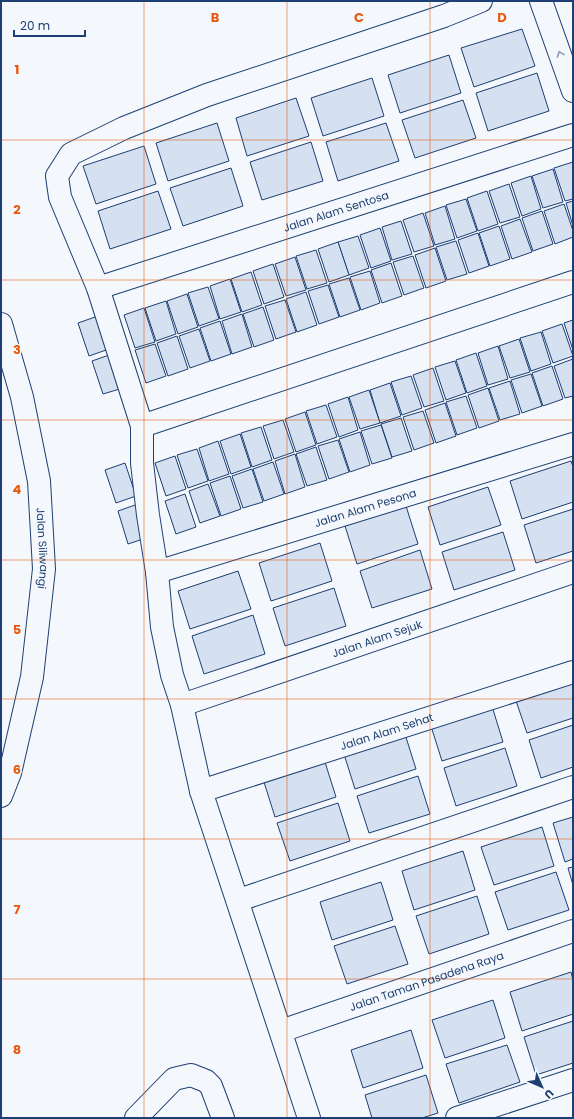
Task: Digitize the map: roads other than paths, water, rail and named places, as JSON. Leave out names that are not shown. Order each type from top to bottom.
[{"type":"street","points":[[309,1118],[239,900],[201,791],[182,705],[172,675],[162,627],[157,572],[145,485],[142,426],[98,288],[60,197],[56,176],[71,154],[124,128],[207,95],[444,16],[481,1]]},
{"type":"street","points":[[541,1],[573,91]]},
{"type":"street","name":"Jalan Alam Sentosa","points":[[98,288],[573,135]]},
{"type":"street","points":[[142,426],[573,282]]},
{"type":"street","name":"Jalan Siliwangi","points":[[1,324],[22,397],[39,481],[44,569],[32,677],[10,773],[1,796]]},
{"type":"street","name":"Jalan Alam Pesona","points":[[157,572],[573,444]]},
{"type":"street","name":"Jalan Alam Sejuk","points":[[182,705],[573,572]]},
{"type":"street","name":"Jalan Alam Sehat","points":[[201,791],[573,672]]},
{"type":"street","points":[[239,900],[573,787]]},
{"type":"street","name":"Jalan Taman Pasadena Raya","points":[[281,1031],[573,931]]},
{"type":"street","points":[[136,1118],[174,1079],[191,1075],[206,1080],[211,1086],[223,1118]]},
{"type":"street","points":[[457,1118],[573,1080]]}]
